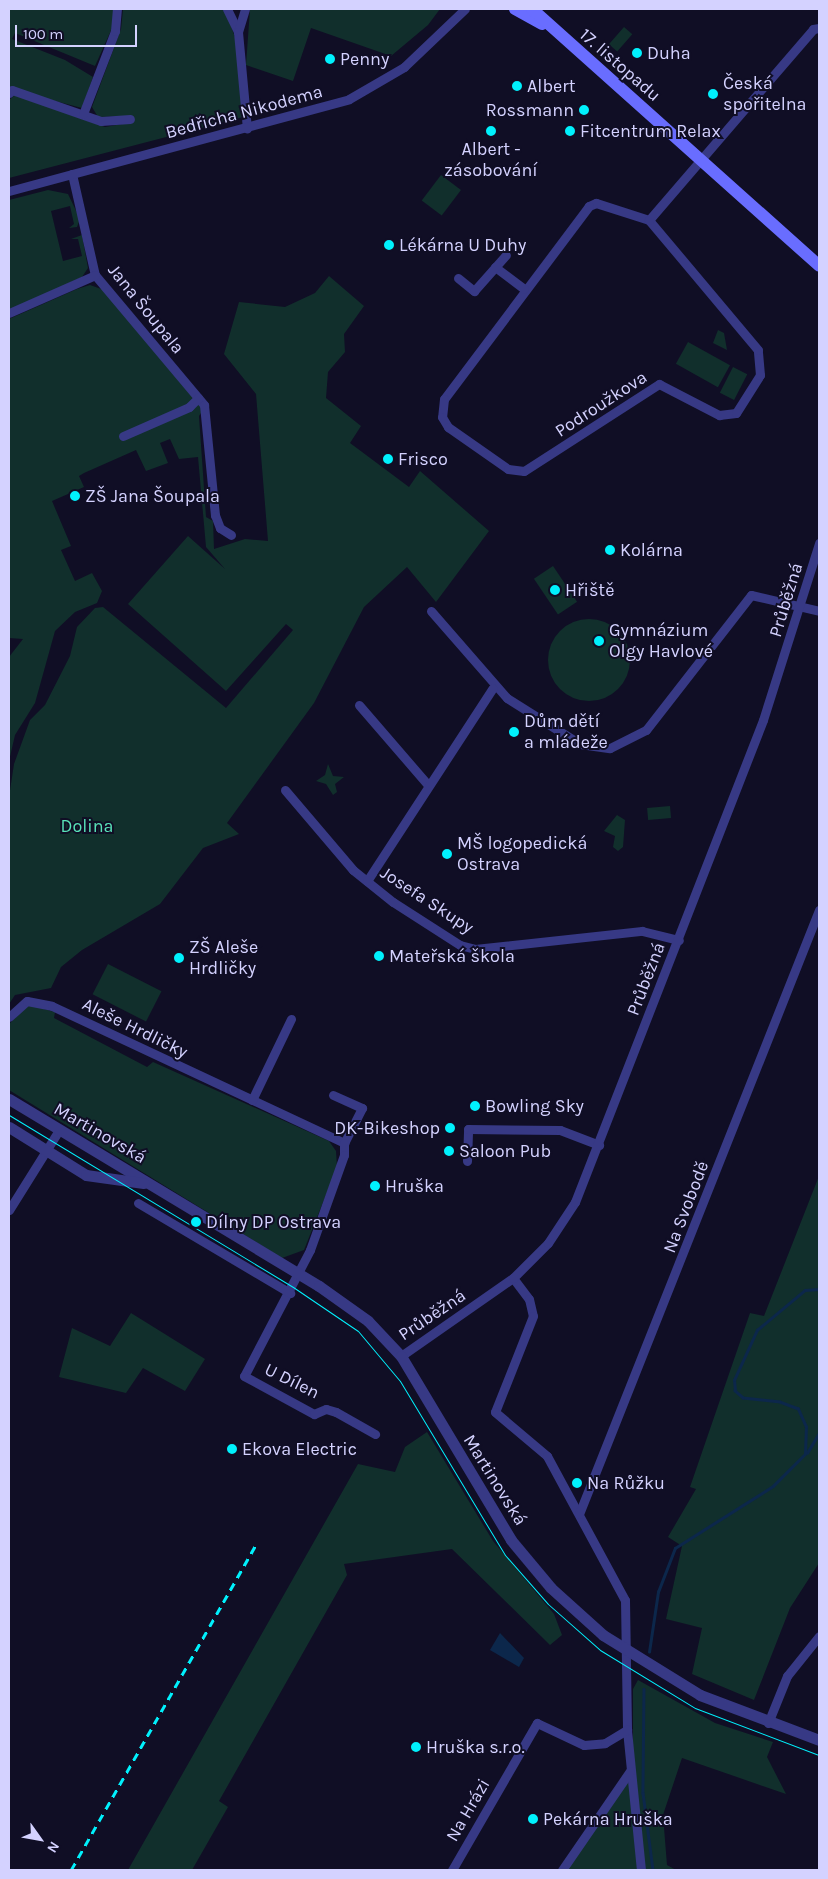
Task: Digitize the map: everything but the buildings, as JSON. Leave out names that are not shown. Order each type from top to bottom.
[{"type":"main road","name":"17. listopadu","points":[[515,9],[555,31]]},
{"type":"main road","name":"17. listopadu","points":[[532,9],[701,158],[819,266]]},
{"type":"street","points":[[83,114],[114,31],[117,9]]},
{"type":"street","points":[[227,9],[238,32],[247,130]]},
{"type":"street","points":[[238,32],[245,9]]},
{"type":"street","name":"Bedřicha Nikodema","points":[[9,192],[72,174],[247,130],[358,95],[418,56],[463,10]]},
{"type":"street","points":[[649,220],[813,29],[819,28]]},
{"type":"street","points":[[9,93],[12,90],[111,124],[130,119]]},
{"type":"street","name":"Jana Šoupala","points":[[72,174],[95,275],[198,398],[208,427],[215,515],[220,528],[231,535]]},
{"type":"street","name":"Podroužkova","points":[[596,203],[649,220],[758,350],[760,374],[736,413],[719,415],[659,384],[524,472],[511,470],[448,427],[442,416],[444,399],[524,289],[589,206],[596,203]]},
{"type":"street","points":[[458,278],[474,292],[506,255]]},
{"type":"street","points":[[496,267],[524,289]]},
{"type":"street","points":[[9,313],[95,275]]},
{"type":"street","points":[[123,436],[189,408],[198,398]]},
{"type":"street","name":"Průběžná","points":[[401,1356],[513,1278],[562,1224],[599,1145],[679,940],[801,606],[819,543]]},
{"type":"street","points":[[430,611],[493,688],[580,744],[610,748],[646,730],[751,595],[819,611]]},
{"type":"street","points":[[367,880],[493,688]]},
{"type":"street","points":[[359,705],[428,785]]},
{"type":"street","name":"Josefa Skupy","points":[[285,790],[367,880],[415,916],[474,949],[642,931],[679,940]]},
{"type":"street","name":"Na Svobodě","points":[[579,1514],[819,910]]},
{"type":"street","name":"Aleše Hrdličky","points":[[9,1017],[20,1004],[36,1000],[344,1142]]},
{"type":"street","points":[[252,1100],[291,1019]]},
{"type":"street","points":[[299,1274],[331,1195],[344,1142],[362,1108],[333,1095]]},
{"type":"street","name":"Martinovská","points":[[9,1099],[299,1274],[368,1321],[401,1356],[511,1540],[570,1607],[627,1653],[683,1687],[768,1722],[819,1740]]},
{"type":"street","name":"Martinovská","points":[[9,1127],[90,1177],[135,1179],[173,1198]]},
{"type":"street","points":[[467,1161],[468,1129],[560,1130],[599,1145]]},
{"type":"street","points":[[9,1210],[59,1130]]},
{"type":"street","points":[[138,1203],[290,1293]]},
{"type":"street","name":"U Dílen","points":[[299,1274],[244,1376],[314,1414],[326,1409],[336,1412],[375,1434]]},
{"type":"street","points":[[513,1278],[530,1299],[533,1316],[495,1412],[547,1456],[625,1600],[627,1730],[641,1870]]},
{"type":"street","points":[[768,1722],[787,1676],[819,1636]]},
{"type":"street","name":"Na Hrázi","points":[[452,1870],[537,1723],[584,1746],[605,1742],[627,1730]]},
{"type":"street","points":[[562,1870],[630,1772]]},
{"type":"green space","points":[[9,9],[114,9],[113,26],[95,66],[15,33],[12,39],[65,60],[93,77],[82,108],[9,89]]},
{"type":"green space","points":[[123,9],[225,9],[236,40],[243,117],[9,178],[9,100],[15,95],[105,127],[134,122],[132,116],[98,117],[92,107],[121,29]]},
{"type":"green space","points":[[250,9],[440,9],[428,25],[391,56],[311,28],[293,81],[246,65]]},
{"type":"green space","points":[[624,27],[632,34],[617,52],[609,44]]},
{"type":"green space","points":[[441,175],[461,190],[442,216],[422,201]]},
{"type":"green space","points":[[48,190],[68,194],[80,219],[77,227],[69,228],[74,224],[70,206],[51,211],[63,261],[82,256],[78,239],[71,239],[82,235],[88,268],[82,277],[9,311],[9,200]]},
{"type":"green space","name":"Dolina","points":[[329,276],[364,306],[344,334],[345,352],[328,372],[326,398],[361,426],[350,443],[409,487],[420,471],[489,531],[436,602],[407,567],[364,607],[314,703],[227,823],[239,834],[203,848],[160,904],[82,950],[61,967],[51,988],[15,995],[9,1004],[9,797],[14,764],[30,720],[45,705],[70,656],[77,627],[95,608],[103,607],[226,708],[293,630],[286,624],[226,691],[128,604],[188,536],[225,569],[206,547],[198,457],[179,459],[170,439],[160,443],[168,463],[146,471],[136,450],[84,473],[79,476],[84,487],[52,501],[71,546],[61,550],[75,581],[92,573],[102,591],[97,603],[75,612],[55,631],[35,703],[15,735],[9,761],[9,657],[23,639],[9,638],[9,319],[90,285],[104,290],[203,410],[199,416],[206,517],[213,521],[214,549],[245,539],[268,541],[256,394],[224,354],[239,302],[285,307],[315,293]]},
{"type":"green space","points":[[718,330],[724,333],[727,350],[713,343]]},
{"type":"green space","points":[[688,342],[730,365],[718,387],[676,364]]},
{"type":"green space","points":[[733,367],[747,374],[734,400],[720,393]]},
{"type":"green space","name":"Hřiště","points":[[553,566],[577,602],[558,615],[534,579]]},
{"type":"green space","points":[[581,619],[597,619],[612,626],[623,637],[630,652],[627,676],[618,689],[597,701],[581,701],[566,694],[555,683],[548,668],[548,652],[555,637],[566,626]]},
{"type":"green space","points":[[328,764],[333,776],[344,777],[335,784],[337,792],[333,795],[326,784],[316,781],[325,775]]},
{"type":"green space","points":[[670,806],[671,818],[648,820],[647,808]]},
{"type":"green space","points":[[617,815],[625,820],[623,847],[618,851],[613,847],[615,836],[604,831]]},
{"type":"green space","points":[[108,964],[161,991],[146,1022],[93,994]]},
{"type":"green space","points":[[29,1005],[55,1012],[54,1018],[147,1067],[153,1062],[329,1141],[336,1151],[337,1167],[304,1250],[282,1258],[9,1090],[9,1024]]},
{"type":"green space","points":[[819,1176],[819,1563],[790,1608],[754,1700],[692,1674],[702,1628],[666,1619],[682,1546],[668,1537],[696,1489],[690,1487],[750,1313],[764,1316]]},
{"type":"green space","points":[[131,1313],[205,1359],[185,1391],[143,1368],[126,1393],[59,1377],[72,1328],[110,1346]]},
{"type":"green space","points":[[427,1432],[493,1541],[554,1614],[562,1635],[550,1645],[452,1549],[344,1564],[347,1575],[219,1801],[228,1807],[192,1870],[128,1870],[358,1464],[395,1472],[405,1447]]},
{"type":"green space","points":[[638,1680],[715,1723],[773,1742],[767,1757],[786,1794],[682,1758],[663,1815],[667,1865],[676,1870],[566,1870],[633,1774],[633,1689]]},
{"type":"water","points":[[500,1633],[524,1658],[519,1667],[490,1650]]},
{"type":"waterway","points":[[649,1652],[658,1592],[675,1548],[773,1486],[805,1454],[806,1427],[798,1409],[780,1402],[743,1398],[735,1391],[734,1380],[757,1330],[805,1290],[819,1289]]},
{"type":"waterway","points":[[807,1453],[819,1433]]},
{"type":"waterway","points":[[644,1689],[643,1793],[653,1870]]},
{"type":"tram line","points":[[9,1115],[293,1287],[358,1331],[400,1381],[505,1555],[548,1604],[600,1650],[695,1708],[819,1755]]},
{"type":"railway","points":[[71,1870],[257,1542]]},
{"type":"place","name":"Duha","points":[[637,53]]},
{"type":"place","name":"Penny","points":[[330,59]]},
{"type":"place","name":"Albert","points":[[517,86]]},
{"type":"place","name":"Česká spořitelna","points":[[713,94]]},
{"type":"place","name":"Rossmann","points":[[584,110]]},
{"type":"place","name":"Albert - zásobování","points":[[491,131]]},
{"type":"place","name":"Fitcentrum Relax","points":[[570,131]]},
{"type":"place","name":"Lékárna U Duhy","points":[[389,245]]},
{"type":"place","name":"Frisco","points":[[388,459]]},
{"type":"place","name":"ZŠ Jana Šoupala","points":[[75,496]]},
{"type":"place","name":"Kolárna","points":[[610,550]]},
{"type":"place","name":"Hřiště","points":[[555,590]]},
{"type":"place","name":"Gymnázium Olgy Havlové","points":[[599,641]]},
{"type":"place","name":"Dům dětí a mládeže","points":[[514,732]]},
{"type":"place","name":"MŠ logopedická Ostrava","points":[[447,854]]},
{"type":"place","name":"Mateřská škola","points":[[379,956]]},
{"type":"place","name":"ZŠ Aleše Hrdličky","points":[[179,958]]},
{"type":"place","name":"Bowling Sky","points":[[475,1106]]},
{"type":"place","name":"DK-Bikeshop","points":[[450,1128]]},
{"type":"place","name":"Saloon Pub","points":[[449,1151]]},
{"type":"place","name":"Hruška","points":[[375,1186]]},
{"type":"place","name":"Dílny DP Ostrava","points":[[196,1222]]},
{"type":"place","name":"Ekova Electric","points":[[232,1449]]},
{"type":"place","name":"Na Růžku","points":[[577,1483]]},
{"type":"place","name":"Hruška s.r.o.","points":[[416,1747]]},
{"type":"place","name":"Pekárna Hruška","points":[[533,1819]]}]
